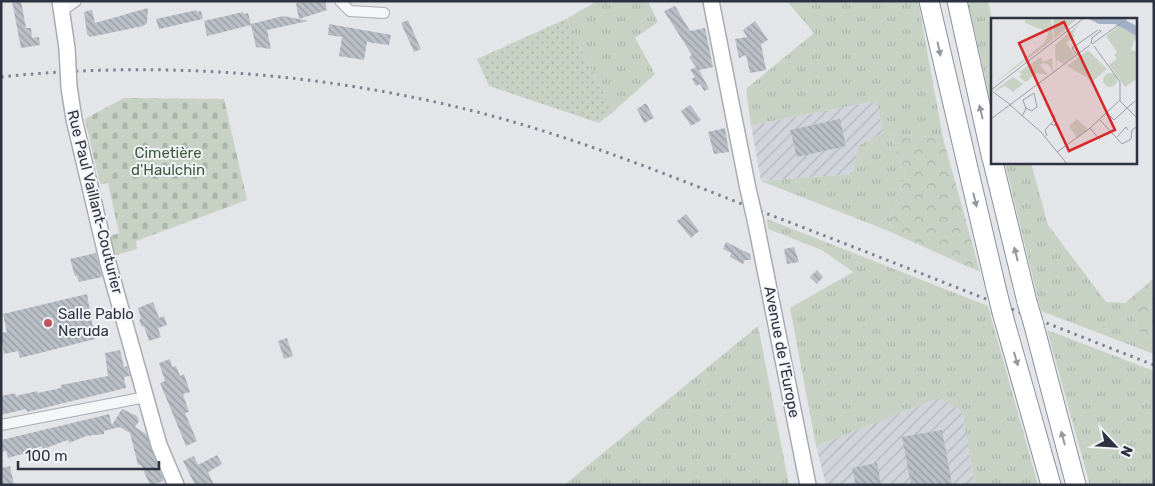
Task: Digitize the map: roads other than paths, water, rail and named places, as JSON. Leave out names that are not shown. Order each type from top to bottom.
[{"type":"highway","points":[[929,1],[1002,312],[1051,485]]},
{"type":"highway","points":[[957,1],[991,152]]},
{"type":"highway","points":[[994,164],[1027,302],[1076,485]]},
{"type":"main road","name":"Avenue de l'Europe","points":[[711,1],[808,485]]},
{"type":"main road","name":"Rue Paul Vaillant-Couturier","points":[[61,6],[74,120],[108,263],[161,450],[176,485]]},
{"type":"street","points":[[61,6],[76,1]]},
{"type":"street","points":[[340,1],[350,11],[384,13]]},
{"type":"street","points":[[1,426],[146,397]]},
{"type":"railway","points":[[1,77],[121,70],[182,70],[243,74],[363,88],[423,99],[481,113],[552,134],[657,171],[1154,365]]},
{"type":"place","name":"Salle Pablo Neruda","points":[[48,323]]},
{"type":"park label","name":"Cimetière d'Haulchin","points":[[168,162]]}]
